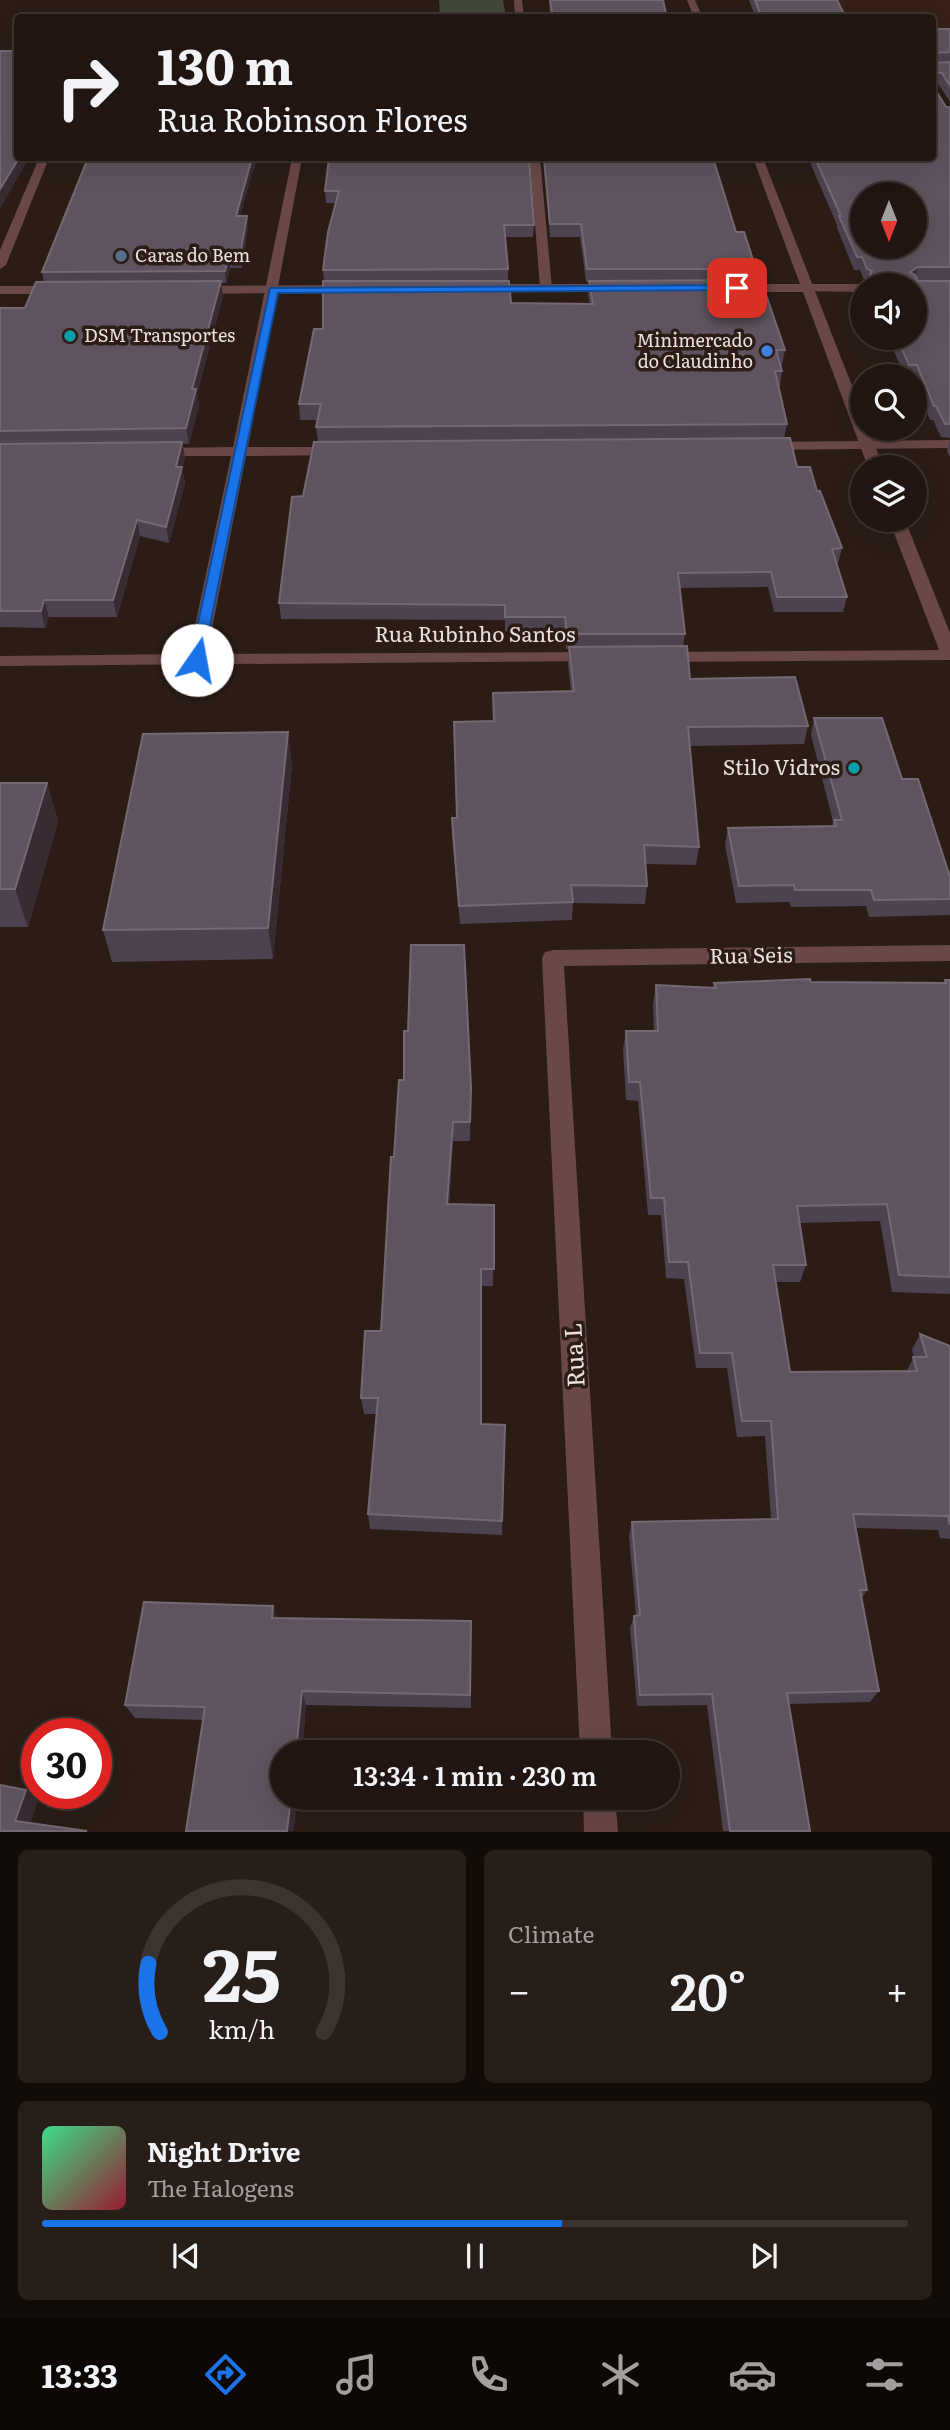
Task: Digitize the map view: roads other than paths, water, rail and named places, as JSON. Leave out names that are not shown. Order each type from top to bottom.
[{"type":"street","points":[[0,265],[43,161]]},
{"type":"street","points":[[197,660],[297,161]]},
{"type":"street","points":[[535,161],[546,288]]},
{"type":"street","points":[[759,161],[871,455]]},
{"type":"street","points":[[464,288],[628,288]]},
{"type":"street","points":[[723,288],[850,288]]},
{"type":"street","points":[[178,290],[369,289]]},
{"type":"street","points":[[0,290],[68,290]]},
{"type":"street","points":[[742,446],[950,444]]},
{"type":"street","points":[[146,453],[351,451]]},
{"type":"street","points":[[643,657],[950,655],[902,532]]},
{"type":"street","name":"Rua Rubinho Santos","points":[[0,662],[615,657]]},
{"type":"street","name":"Rua Seis","points":[[553,958],[950,953]]},
{"type":"street","name":"Rua L","points":[[553,958],[595,1740]]},
{"type":"street","points":[[600,1810],[601,1832]]},
{"type":"place","name":"Caras do Bem","points":[[121,256]]},
{"type":"place","name":"DSM Transportes","points":[[70,336]]},
{"type":"place","name":"Minimercado do Claudinho","points":[[767,351]]},
{"type":"place","name":"Stilo Vidros","points":[[854,768]]}]
